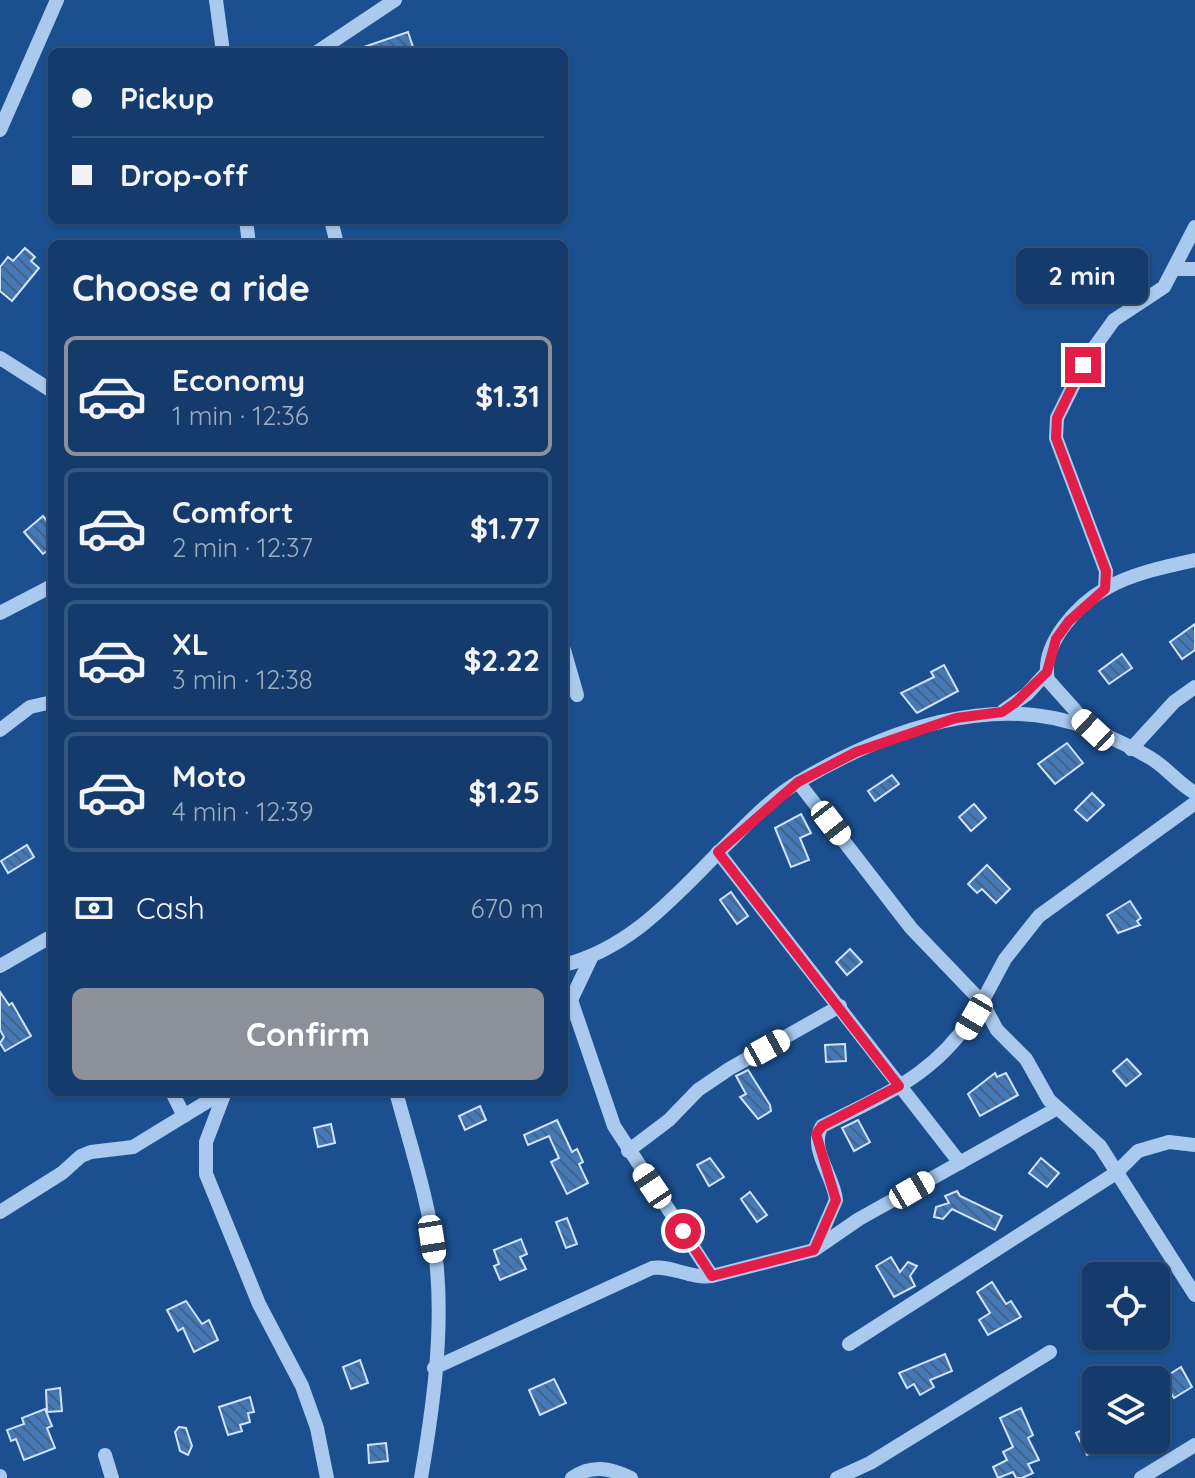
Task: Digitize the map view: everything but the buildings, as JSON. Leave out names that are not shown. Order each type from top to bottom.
[{"type":"street","points":[[0,130],[57,0]]},
{"type":"street","points":[[216,0],[222,48]]},
{"type":"street","points":[[323,48],[395,0]]},
{"type":"street","points":[[1105,589],[1106,571],[1056,438],[1057,418],[1083,365],[1110,324],[1164,287],[1195,227]]},
{"type":"street","points":[[1174,269],[1195,269]]},
{"type":"street","points":[[0,358],[48,388]]},
{"type":"street","points":[[1002,712],[1027,694],[1047,672],[1056,639],[1069,621],[1105,589],[1195,560]]},
{"type":"street","points":[[0,613],[48,588]]},
{"type":"street","points":[[568,664],[577,695]]},
{"type":"street","points":[[1047,672],[1055,692],[1093,730]]},
{"type":"street","points":[[1131,749],[1174,702],[1195,687]]},
{"type":"street","points":[[0,730],[30,707],[48,703]]},
{"type":"street","points":[[568,964],[613,948],[638,929],[718,852],[798,782],[856,752],[956,718],[1002,712],[1042,714],[1093,730],[1154,760],[1195,793]]},
{"type":"street","points":[[798,782],[911,928],[982,1002],[997,1030],[1026,1059],[1056,1109],[1092,1137],[1195,1295]]},
{"type":"street","points":[[814,1250],[836,1200],[816,1134],[822,1126],[899,1086],[951,1049],[982,1002],[1005,959],[1039,916],[1195,803]]},
{"type":"street","points":[[718,852],[960,1163]]},
{"type":"street","points":[[0,966],[48,938]]},
{"type":"street","points":[[568,996],[591,958]]},
{"type":"street","points":[[568,1001],[603,1100],[628,1151],[712,1276]]},
{"type":"street","points":[[628,1151],[669,1120],[698,1090],[840,1006]]},
{"type":"street","points":[[174,1096],[184,1116]]},
{"type":"street","points":[[0,1212],[62,1173],[81,1156],[133,1147],[217,1096]]},
{"type":"street","points":[[223,1096],[206,1142],[206,1174],[259,1304],[302,1386],[317,1428],[327,1478]]},
{"type":"street","points":[[397,1096],[429,1218],[436,1259],[434,1368],[421,1478]]},
{"type":"street","points":[[434,1368],[652,1268],[660,1267],[697,1278],[814,1250],[859,1219],[1056,1109]]},
{"type":"street","points":[[849,1344],[1116,1173],[1138,1151],[1169,1142],[1195,1145]]},
{"type":"street","points":[[837,1478],[870,1463],[1050,1352]]},
{"type":"street","points":[[1141,1478],[1195,1445]]},
{"type":"street","points":[[105,1455],[112,1478]]},
{"type":"street","points":[[572,1478],[607,1468],[631,1478]]},
{"type":"route","points":[[683,1231],[712,1276],[814,1250],[836,1200],[831,1176],[817,1146],[816,1134],[822,1126],[899,1086],[789,939],[718,852],[755,816],[798,782],[856,752],[896,737],[956,718],[1002,712],[1027,694],[1047,672],[1056,639],[1069,621],[1105,589],[1106,571],[1056,438],[1057,418],[1083,365]]}]
